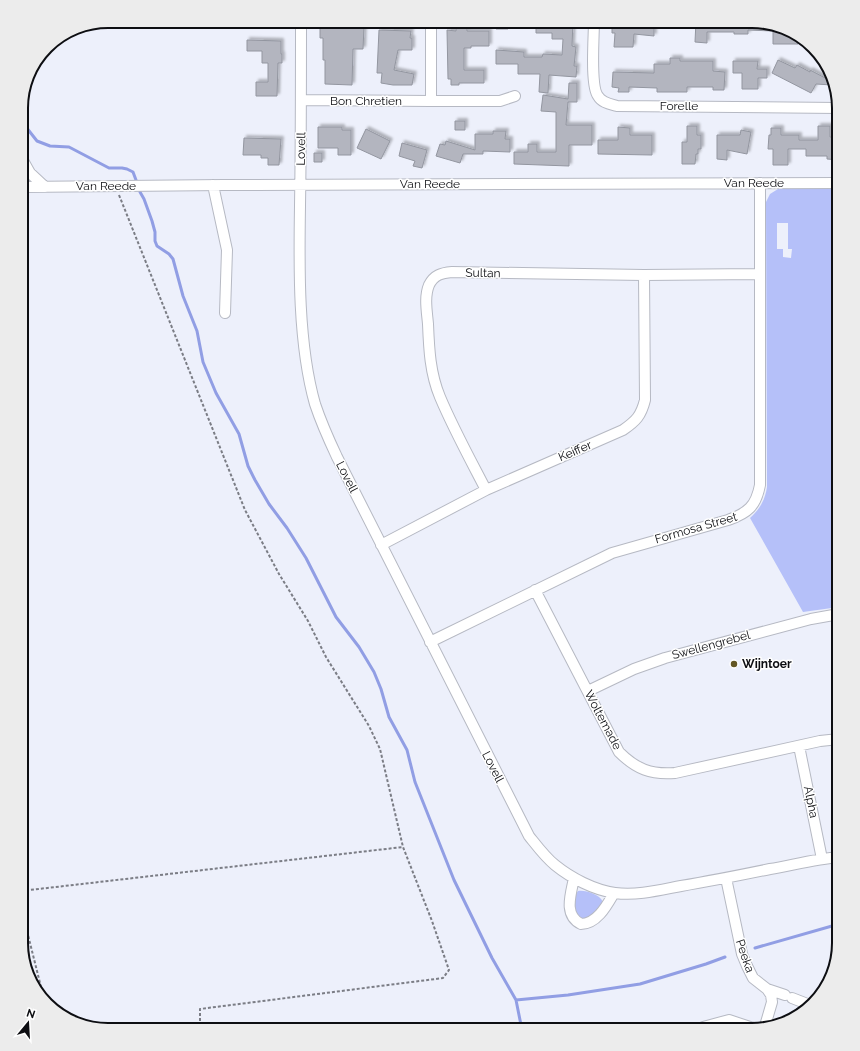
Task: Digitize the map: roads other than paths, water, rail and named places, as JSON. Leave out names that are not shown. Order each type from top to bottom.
[{"type":"street","name":"Lovell","points":[[301,28],[302,100],[300,246],[302,306],[306,351],[315,404],[337,457],[529,836],[541,852],[554,865],[574,878],[596,887],[614,892],[640,892],[726,878],[832,858]]},
{"type":"street","points":[[431,28],[431,101]]},
{"type":"street","name":"Forelle","points":[[594,28],[594,85],[598,97],[609,104],[617,106],[832,108]]},
{"type":"street","name":"Bon Chretien","points":[[302,100],[500,101],[515,96]]},
{"type":"street","points":[[28,170],[30,174],[45,186]]},
{"type":"street","name":"Formosa Street","points":[[430,642],[612,553],[728,520],[743,515],[751,508],[758,497],[760,485],[760,183]]},
{"type":"street","name":"Van Reede","points":[[28,187],[832,183]]},
{"type":"street","points":[[214,185],[227,250],[225,313]]},
{"type":"street","name":"Sultan","points":[[486,490],[439,396],[430,362],[426,302],[427,291],[433,279],[438,274],[452,272],[644,275],[760,274]]},
{"type":"street","name":"Keiffer","points":[[381,544],[486,490],[623,430],[634,423],[640,416],[645,400],[644,275]]},
{"type":"street","name":"Woltemade","points":[[535,590],[619,752],[629,762],[654,773],[675,773],[820,740],[832,739]]},
{"type":"street","name":"Swellengrebel","points":[[588,691],[634,669],[665,658],[811,619],[832,615]]},
{"type":"street","name":"Alpha","points":[[799,746],[822,859]]},
{"type":"street","points":[[574,878],[570,913],[573,918],[581,924],[590,922],[594,919],[614,892]]},
{"type":"street","name":"Peeka","points":[[726,878],[744,960],[753,978],[767,989]]},
{"type":"street","points":[[767,989],[805,1003]]},
{"type":"street","points":[[766,1021],[772,1002],[771,995],[767,989]]},
{"type":"street","points":[[718,1023],[729,1020],[738,1023]]},
{"type":"waterway","points":[[28,130],[37,141],[50,146],[69,147],[109,168],[127,169],[133,172],[136,180]]},
{"type":"waterway","points":[[140,192],[152,221],[157,246],[169,254],[173,259],[183,296],[197,331],[203,362],[216,393],[239,434],[248,466],[269,504],[287,528],[306,558],[336,617],[359,647],[374,672],[381,689],[389,717],[407,750],[415,782],[454,880],[492,958],[516,1000],[521,1023]]},
{"type":"waterway","points":[[755,948],[832,926]]},
{"type":"waterway","points":[[516,1000],[568,995],[640,984],[725,957]]},
{"type":"place","name":"Wijntoer","points":[[734,664]]}]
